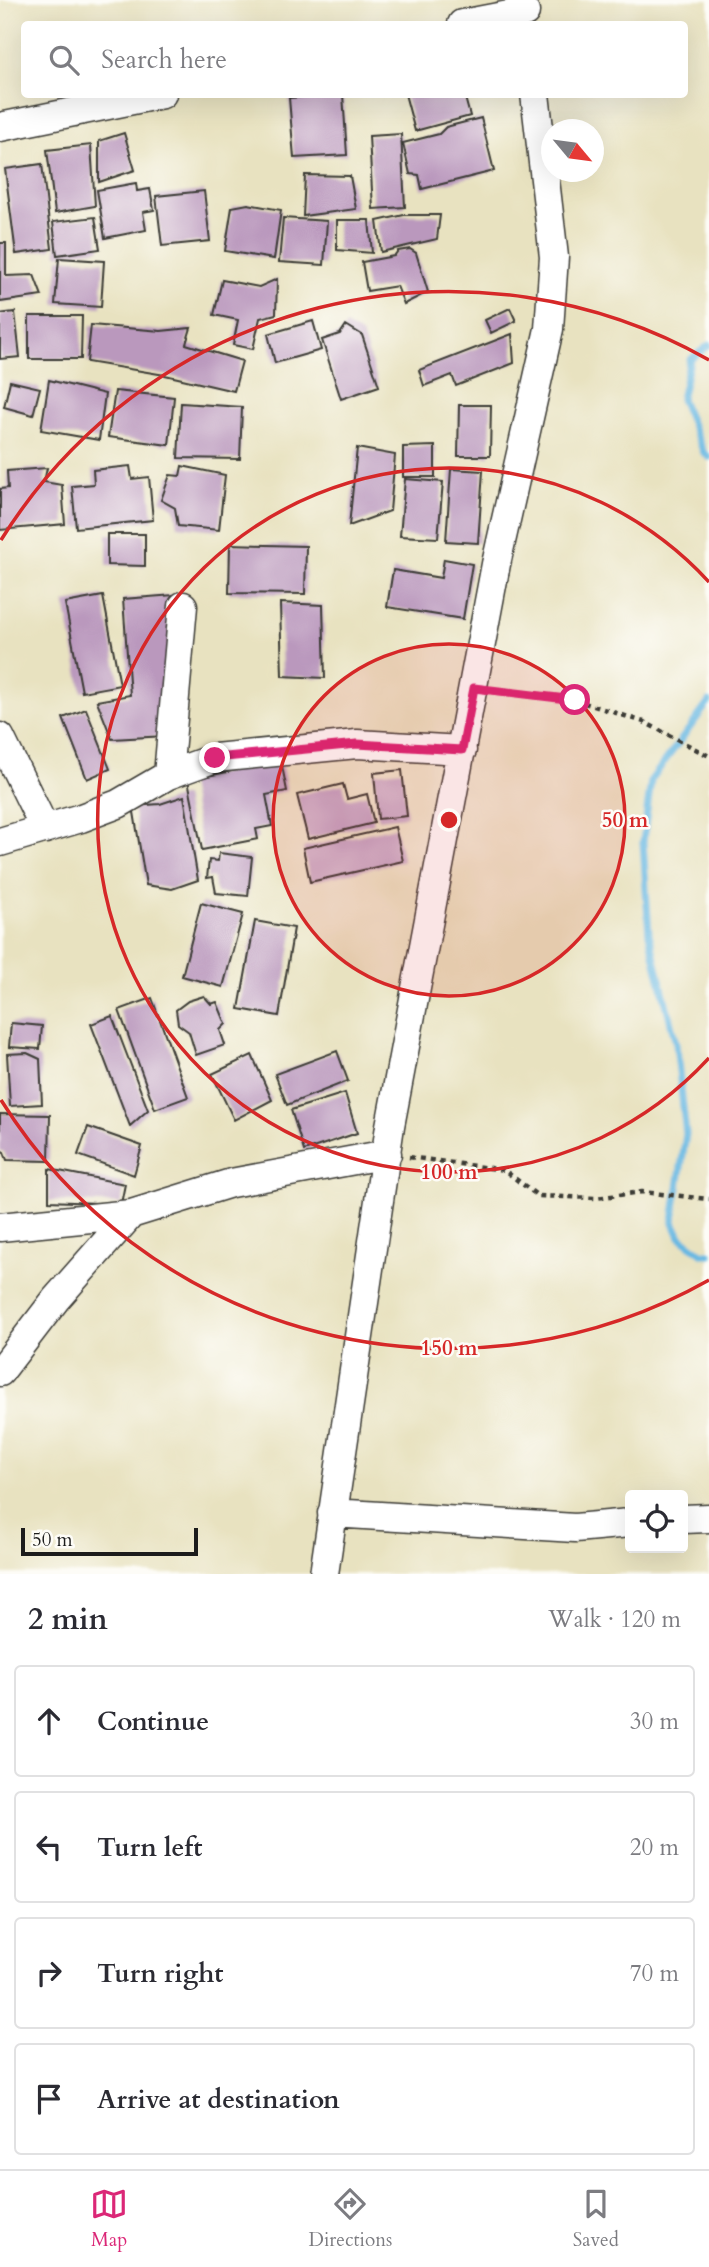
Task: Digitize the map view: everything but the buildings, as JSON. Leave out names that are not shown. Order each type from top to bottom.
[{"type":"street","points":[[478,21],[525,12]]},
{"type":"street","points":[[0,127],[142,98]]},
{"type":"street","points":[[324,1574],[390,1126],[496,564],[549,329],[554,257],[535,98]]},
{"type":"street","points":[[168,775],[183,606]]},
{"type":"street","points":[[0,737],[45,829]]},
{"type":"street","points":[[0,842],[118,804],[168,775],[215,758],[357,744],[462,750]]},
{"type":"street","points":[[0,1227],[131,1214],[231,1183],[387,1154]]},
{"type":"street","points":[[0,1372],[56,1299],[131,1214]]},
{"type":"street","points":[[332,1513],[575,1528],[625,1523]]},
{"type":"street","points":[[688,1519],[709,1518]]},
{"type":"path","points":[[474,688],[575,700],[645,722],[709,755]]},
{"type":"path","points":[[387,1154],[504,1170],[538,1196],[596,1198],[642,1192],[709,1199]]},
{"type":"waterway","points":[[709,345],[690,360],[681,399],[704,453],[709,457]]},
{"type":"waterway","points":[[709,702],[651,780],[643,842],[649,934],[676,1044],[686,1134],[673,1221],[680,1237],[703,1254],[709,1254]]},
{"type":"route","points":[[215,758],[357,744],[462,750],[474,688],[575,700]]}]
